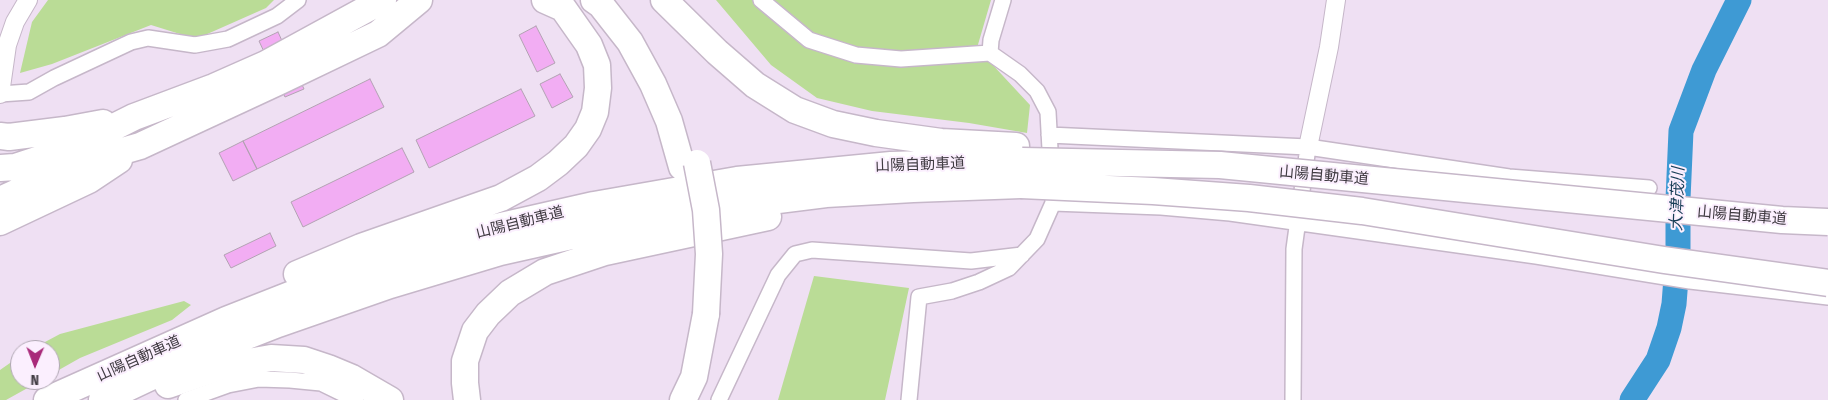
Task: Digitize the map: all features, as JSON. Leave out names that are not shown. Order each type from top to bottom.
[{"type":"highway","points":[[0,168],[15,167],[70,149],[134,117],[214,87],[266,64],[383,0]]},
{"type":"highway","points":[[0,200],[80,163],[140,146],[272,86],[378,34],[419,0]]},
{"type":"highway","points":[[41,400],[141,344],[259,290],[361,247],[501,198],[538,178],[558,163],[576,146],[588,129],[595,112],[598,64],[589,44],[563,8],[545,0]]},
{"type":"highway","points":[[594,0],[601,5],[630,42],[654,84],[689,165]]},
{"type":"highway","points":[[617,0],[628,9],[657,56],[681,109],[689,165],[698,314],[694,377],[683,400]]},
{"type":"highway","points":[[664,0],[717,52],[755,85],[795,110],[833,124],[876,133],[941,142],[1022,164]]},
{"type":"highway","points":[[0,136],[65,130],[134,117]]},
{"type":"highway","points":[[0,222],[89,180],[140,146]]},
{"type":"highway","name":"山陽自動車道","points":[[102,400],[191,358],[278,324],[390,285],[500,252],[616,226],[740,205],[835,194],[913,188],[1022,164],[1069,149],[1782,220],[1828,222]]},
{"type":"highway","points":[[467,400],[465,361],[475,332],[488,314],[510,293],[545,272],[604,252],[1022,164]]},
{"type":"highway","name":"山陽自動車道","points":[[47,400],[226,320],[320,283],[407,253],[497,227],[594,205],[737,180],[891,165],[1022,164],[1162,191],[1249,198],[1372,213],[1664,260],[1828,282]]},
{"type":"highway","points":[[668,400],[681,370],[698,314]]},
{"type":"highway","points":[[109,400],[156,389],[220,367],[271,358],[304,360],[328,368],[352,378],[390,400]]},
{"type":"street","points":[[28,0],[15,22],[7,44],[0,94],[29,92],[54,78],[131,42],[148,38],[195,44],[228,39],[277,16],[298,0]]},
{"type":"street","points":[[761,0],[809,40],[856,55],[901,60],[990,53],[1020,74],[1037,91],[1048,112],[1053,203],[1037,239],[1009,268],[979,282],[952,291],[919,297],[908,400]]},
{"type":"street","points":[[990,53],[991,40],[1003,0]]},
{"type":"street","points":[[1293,400],[1294,249],[1308,147],[1329,47],[1336,0]]},
{"type":"street","points":[[1049,135],[1308,147],[1510,177],[1649,188]]},
{"type":"street","points":[[1053,203],[1161,206],[1230,213],[1536,256],[1690,281],[1828,297]]},
{"type":"street","points":[[720,400],[778,275],[795,254],[812,250],[971,261],[1022,255]]},
{"type":"street","points":[[186,400],[228,385],[259,379],[321,383],[356,400]]},
{"type":"green space","points":[[48,0],[274,0],[266,8],[196,39],[151,25],[52,64],[20,73],[32,22]]},
{"type":"green space","points":[[716,0],[991,0],[977,48],[1030,105],[1027,133],[969,123],[872,111],[817,98],[771,65]]},
{"type":"green space","points":[[814,276],[909,288],[885,400],[778,400]]},
{"type":"green space","points":[[184,301],[191,305],[172,320],[80,358],[60,369],[60,340],[49,340],[60,334]]},
{"type":"green space","points":[[10,363],[10,390],[24,390],[6,400],[0,400],[0,370]]},
{"type":"building","points":[[536,26],[555,63],[537,72],[519,35]]},
{"type":"building","points":[[278,32],[304,89],[285,97],[259,41]]},
{"type":"building","points":[[560,74],[573,97],[552,108],[540,84]]},
{"type":"building","points":[[370,79],[384,107],[257,169],[243,141]]},
{"type":"building","points":[[521,89],[535,116],[429,168],[416,140]]},
{"type":"building","points":[[243,141],[257,169],[233,181],[219,153]]},
{"type":"building","points":[[402,148],[414,172],[303,227],[291,202]]},
{"type":"building","points":[[270,233],[276,246],[231,268],[224,255]]},
{"type":"waterway","name":"大津茂川","points":[[1632,400],[1658,360],[1669,328],[1674,304],[1678,252],[1681,131],[1704,70],[1739,0]]}]
